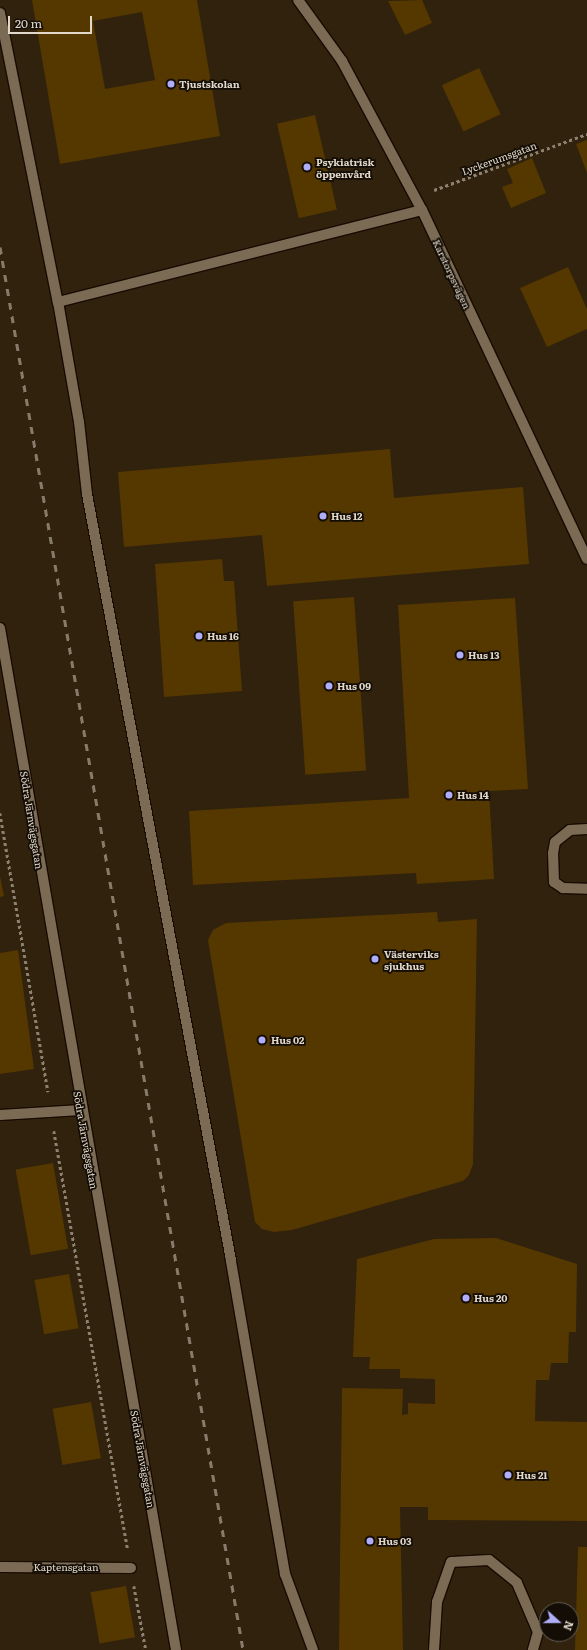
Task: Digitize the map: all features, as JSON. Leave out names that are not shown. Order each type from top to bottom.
[{"type":"street","name":"Karstorpsvägen","points":[[298,0],[342,61],[416,197],[587,559]]},
{"type":"street","points":[[0,13],[58,302],[79,422],[87,494],[225,1229],[285,1574],[314,1650]]},
{"type":"street","points":[[58,302],[422,210]]},
{"type":"street","name":"Södra Järnvägsgatan","points":[[0,628],[81,1110],[176,1650]]},
{"type":"street","points":[[587,829],[570,830],[555,842],[553,853],[554,882],[563,888],[587,888]]},
{"type":"street","points":[[0,1115],[81,1110]]},
{"type":"street","points":[[434,1650],[437,1602],[451,1562],[489,1560],[517,1583],[538,1632],[533,1650]]},
{"type":"street","name":"Kaptensgatan","points":[[0,1567],[131,1568]]},
{"type":"path","name":"Lyckerumsgatan","points":[[416,197],[587,134]]},
{"type":"path","points":[[0,813],[146,1650]]},
{"type":"building","name":"Tjustskolan","points":[[32,0],[197,0],[220,136],[60,164]],"holes":[[[142,12],[155,80],[105,89],[93,21]]]},
{"type":"building","points":[[422,0],[432,23],[405,35],[388,1]]},
{"type":"building","points":[[479,68],[501,114],[463,132],[442,85]]},
{"type":"building","name":"Psykiatrisk öppenvård","points":[[315,115],[337,210],[299,218],[277,124]]},
{"type":"building","points":[[587,140],[587,173],[576,144]]},
{"type":"building","points":[[532,158],[546,193],[511,208],[502,187],[513,183],[507,169]]},
{"type":"building","points":[[568,267],[587,309],[587,329],[547,347],[520,288]]},
{"type":"building","name":"Hus 12","points":[[390,449],[394,498],[523,487],[529,564],[267,586],[262,535],[124,547],[118,472]]},
{"type":"building","name":"Hus 16","points":[[222,559],[224,581],[234,581],[242,691],[164,697],[155,564]]},
{"type":"building","name":"Hus 09","points":[[354,597],[366,771],[305,775],[293,601]]},
{"type":"building","name":"Hus 14","points":[[515,598],[528,789],[489,791],[494,879],[417,884],[416,873],[193,885],[189,811],[409,798],[398,605]]},
{"type":"building","points":[[0,876],[4,896],[0,897]]},
{"type":"building","name":"Hus 02","points":[[437,912],[438,922],[477,919],[473,1164],[469,1175],[463,1181],[292,1230],[274,1232],[262,1229],[255,1222],[208,940],[213,930],[226,923]]},
{"type":"building","points":[[18,950],[34,1069],[0,1074],[0,953]]},
{"type":"building","points":[[53,1163],[68,1249],[31,1255],[16,1170]]},
{"type":"building","points":[[496,1238],[577,1264],[576,1332],[569,1332],[568,1363],[551,1363],[549,1380],[536,1380],[535,1421],[587,1422],[587,1521],[428,1520],[428,1507],[400,1507],[403,1650],[339,1650],[342,1388],[403,1389],[402,1415],[408,1414],[408,1403],[435,1404],[435,1379],[400,1378],[400,1369],[369,1369],[370,1357],[353,1357],[357,1259],[434,1239]]},
{"type":"building","points":[[69,1274],[79,1328],[44,1334],[35,1280]]},
{"type":"building","points":[[91,1402],[101,1458],[62,1465],[53,1409]]},
{"type":"building","points":[[578,1547],[587,1547],[587,1650],[575,1650],[575,1642],[579,1642],[579,1602],[576,1602]]},
{"type":"building","points":[[126,1586],[135,1637],[100,1643],[91,1592]]},
{"type":"railway","points":[[0,247],[243,1650]]},
{"type":"place","name":"Tjustskolan","points":[[171,84]]},
{"type":"place","name":"Psykiatrisk öppenvård","points":[[307,167]]},
{"type":"place","name":"Hus 12","points":[[323,516]]},
{"type":"place","name":"Hus 16","points":[[199,636]]},
{"type":"place","name":"Hus 13","points":[[460,655]]},
{"type":"place","name":"Hus 09","points":[[329,686]]},
{"type":"place","name":"Hus 14","points":[[449,795]]},
{"type":"place","name":"Västerviks sjukhus","points":[[375,959]]},
{"type":"place","name":"Hus 02","points":[[262,1040]]},
{"type":"place","name":"Hus 20","points":[[466,1298]]},
{"type":"place","name":"Hus 21","points":[[508,1475]]},
{"type":"place","name":"Hus 03","points":[[370,1541]]}]
